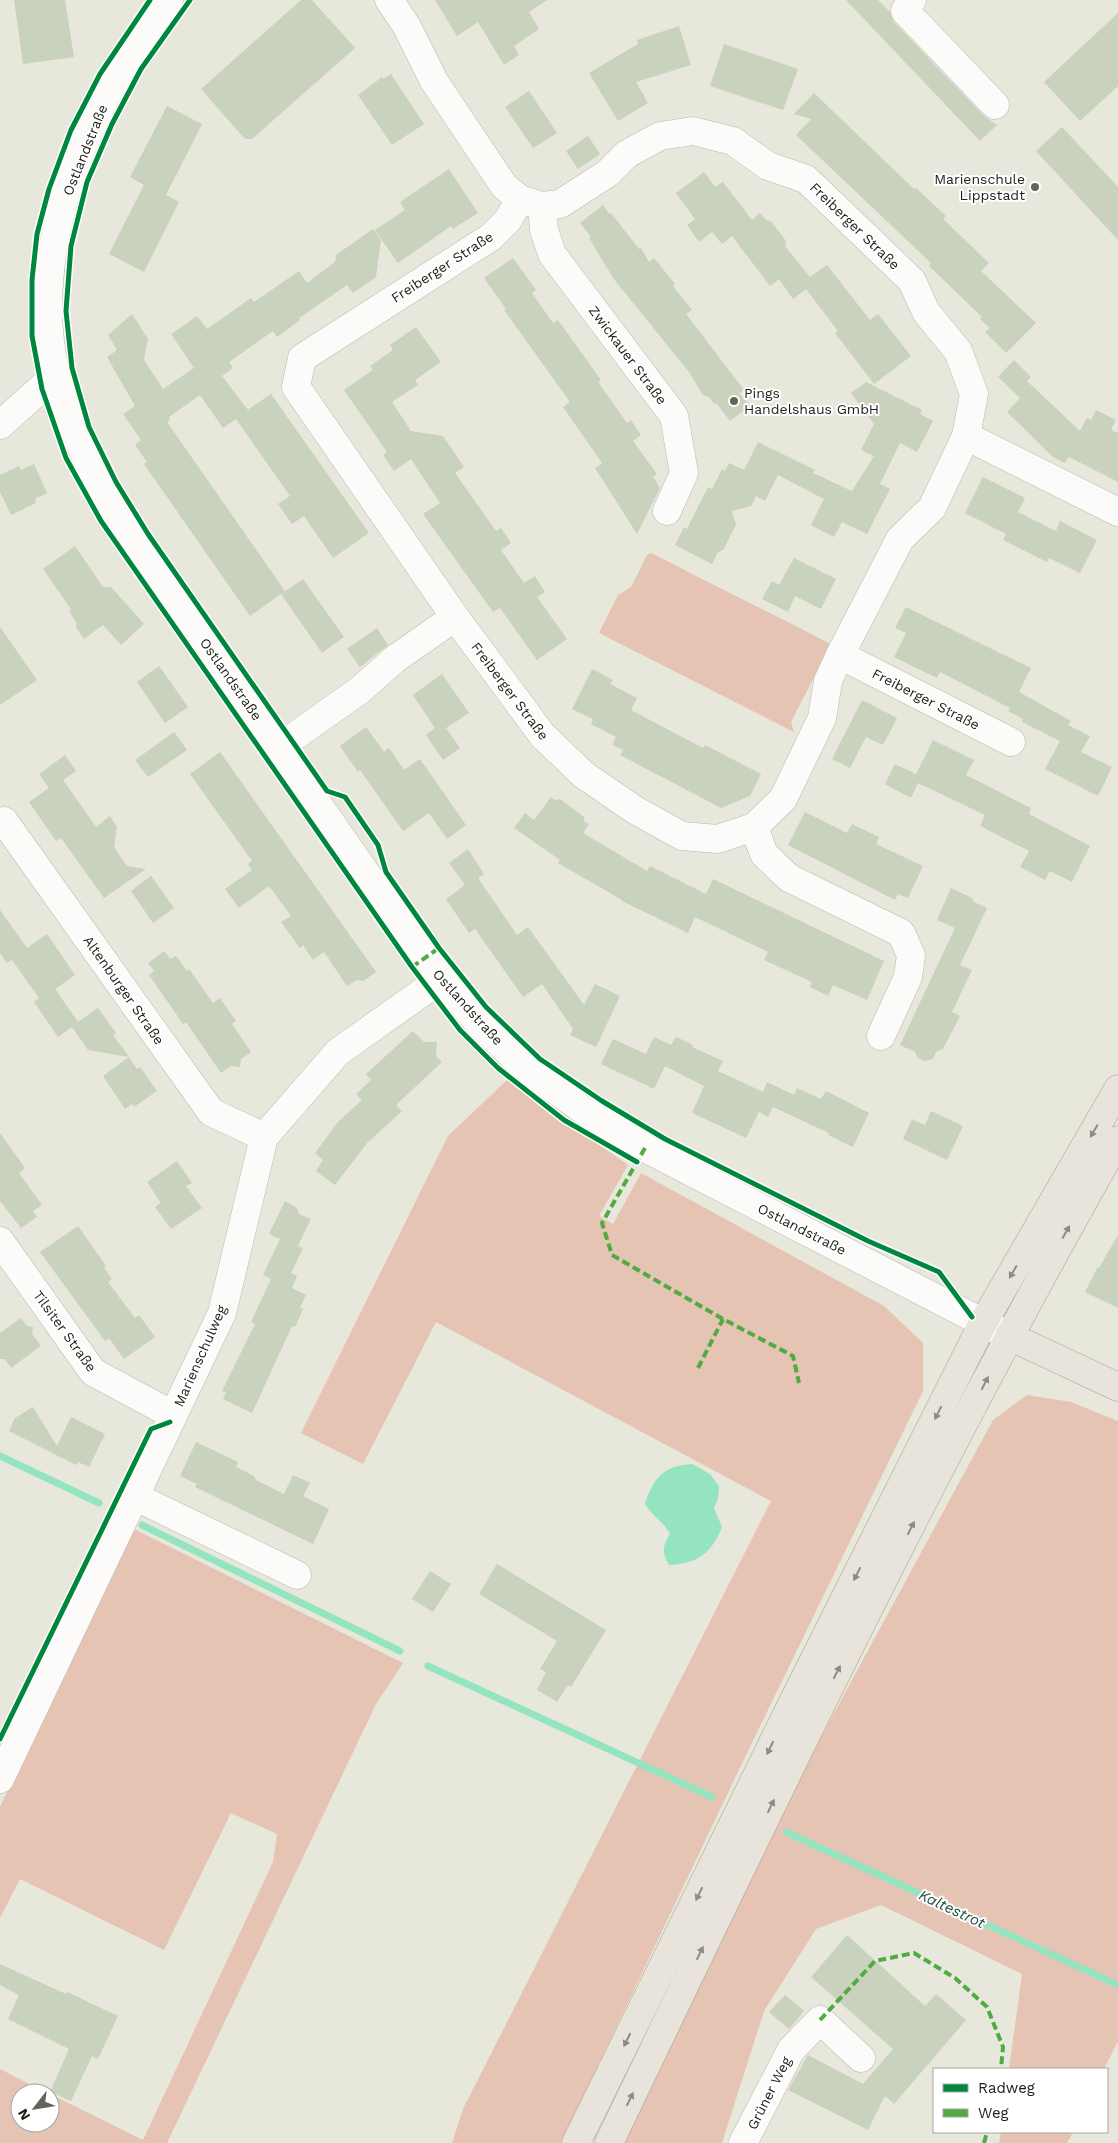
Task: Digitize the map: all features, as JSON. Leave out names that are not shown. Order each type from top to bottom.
[{"type":"main road","points":[[576,2143],[792,1704],[983,1323],[1118,1089]]},
{"type":"main road","points":[[609,2143],[814,1716],[1009,1336],[1118,1140]]},
{"type":"main road","name":"Ostlandstraße","points":[[1009,1336],[1118,1387]]},
{"type":"street","name":"Ostlandstraße","points":[[169,0],[124,65],[93,122],[71,177],[52,247],[48,314],[56,376],[78,443],[110,505],[441,979],[480,1025],[525,1068],[583,1110],[645,1148],[1009,1336]]},
{"type":"street","points":[[389,0],[406,25],[434,81],[504,186],[531,202]]},
{"type":"street","points":[[912,0],[906,11],[995,105]]},
{"type":"street","name":"Freiberger Straße","points":[[693,131],[733,141],[768,166],[806,179],[912,281],[926,312],[958,351],[974,394],[966,436],[932,508],[900,539],[840,655],[828,681],[822,718],[783,800],[754,827],[718,839],[682,836],[635,810],[584,775],[543,736],[455,617],[296,387],[302,358],[491,237],[508,220],[531,202],[560,204],[608,173],[627,154],[660,136],[693,131]]},
{"type":"street","name":"Zwickauer Straße","points":[[531,202],[544,230],[552,254],[674,416],[684,473],[667,511]]},
{"type":"street","points":[[0,425],[56,376]]},
{"type":"street","points":[[966,436],[1118,512]]},
{"type":"street","points":[[278,748],[360,690],[395,659],[455,617]]},
{"type":"street","name":"Freiberger Straße","points":[[840,655],[1011,742]]},
{"type":"street","name":"Altenburger Straße","points":[[4,821],[211,1112],[264,1137]]},
{"type":"street","points":[[754,827],[764,854],[789,878],[901,933],[911,955],[908,977],[881,1036]]},
{"type":"street","name":"Marienschulweg","points":[[0,1779],[222,1313],[264,1137],[338,1052],[441,979]]},
{"type":"street","name":"Tilsiter Straße","points":[[0,1241],[92,1372],[173,1415]]},
{"type":"street","points":[[134,1496],[297,1575]]},
{"type":"street","name":"Grüner Weg","points":[[743,2143],[791,2050],[820,2020],[861,2058]]},
{"type":"shaded area","points":[[651,553],[829,643],[830,646],[791,722],[794,732],[599,633],[618,595],[631,587],[647,555]]},
{"type":"shaded area","points":[[507,1080],[628,1165],[599,1216],[613,1224],[641,1173],[884,1306],[923,1343],[923,1391],[747,1753],[561,2143],[452,2143],[463,2109],[771,1501],[436,1322],[363,1464],[301,1433],[448,1136]]},
{"type":"shaded area","points":[[1027,1395],[1071,1402],[1118,1421],[1118,2041],[1104,2068],[1009,2068],[1022,1974],[881,1905],[816,1929],[764,2011],[722,2143],[625,2143],[690,2000],[801,1774],[993,1420]]},
{"type":"shaded area","points":[[692,1464],[710,1474],[719,1486],[718,1499],[714,1508],[722,1527],[713,1544],[702,1555],[688,1562],[669,1565],[664,1550],[665,1542],[670,1534],[645,1504],[652,1487],[661,1475],[674,1467]]},
{"type":"shaded area","points":[[134,1529],[403,1663],[376,1704],[167,2143],[0,2143],[0,2069],[27,2083],[10,2083],[10,2133],[60,2133],[60,2099],[143,2140],[273,1862],[277,1834],[231,1813],[164,1950],[20,1879],[0,1918],[0,1807]]},
{"type":"shaded area","points":[[1001,2133],[1072,2133],[1067,2143],[999,2143]]},
{"type":"building","points":[[14,0],[65,0],[74,57],[23,64]]},
{"type":"building","points":[[301,0],[312,0],[355,48],[252,139],[245,139],[201,89]]},
{"type":"building","points":[[435,0],[547,0],[529,12],[539,29],[514,46],[519,55],[504,65],[478,22],[457,36]]},
{"type":"building","points":[[846,0],[878,0],[890,12],[894,22],[984,116],[997,125],[980,141]]},
{"type":"building","points":[[1118,13],[1118,86],[1080,121],[1044,82]]},
{"type":"building","points":[[679,26],[691,65],[636,82],[648,103],[618,121],[589,73],[638,44],[637,40]]},
{"type":"building","points":[[724,44],[798,69],[783,110],[710,86]]},
{"type":"building","points":[[391,74],[424,124],[392,145],[358,95],[382,77],[383,79]]},
{"type":"building","points":[[529,91],[557,133],[533,148],[505,107]]},
{"type":"building","points":[[814,93],[914,189],[916,188],[946,216],[943,219],[989,263],[981,271],[1036,323],[1006,353],[985,332],[990,328],[980,319],[982,317],[929,266],[931,263],[796,135],[811,119],[794,114]]},
{"type":"building","points":[[167,106],[202,124],[166,195],[179,202],[144,272],[109,254],[144,185],[130,177]]},
{"type":"building","points":[[1062,127],[1118,187],[1118,240],[1036,151]]},
{"type":"building","points":[[588,136],[600,154],[578,169],[566,151]]},
{"type":"building","points":[[449,169],[478,213],[453,229],[451,226],[398,263],[375,230],[405,210],[400,202]]},
{"type":"building","points":[[704,172],[715,187],[723,182],[752,220],[760,213],[766,220],[771,221],[786,241],[785,246],[810,277],[827,265],[870,320],[878,314],[911,356],[874,384],[835,333],[838,331],[806,289],[793,299],[779,279],[770,286],[732,236],[722,244],[712,232],[699,242],[687,225],[695,219],[676,193]]},
{"type":"building","points":[[603,205],[639,249],[641,248],[649,262],[654,258],[675,284],[673,286],[692,310],[686,314],[744,390],[739,393],[750,406],[730,421],[716,403],[714,404],[709,397],[703,395],[689,372],[613,278],[589,238],[591,237],[580,223]]},
{"type":"building","points":[[373,229],[381,240],[376,277],[353,293],[347,285],[299,318],[300,320],[277,337],[273,331],[229,362],[233,368],[222,376],[248,410],[271,394],[369,533],[333,558],[304,516],[292,524],[278,504],[290,496],[236,419],[223,428],[200,395],[169,417],[170,420],[167,422],[285,591],[250,616],[144,464],[147,462],[135,445],[141,440],[123,414],[135,406],[107,357],[117,350],[108,335],[132,314],[148,339],[144,360],[163,389],[194,368],[171,334],[197,316],[207,329],[251,298],[254,302],[299,271],[307,283],[335,262],[336,255]]},
{"type":"building","points":[[513,258],[536,290],[532,293],[553,323],[558,320],[601,380],[598,382],[627,423],[631,420],[641,435],[633,441],[657,474],[653,477],[660,488],[637,534],[595,468],[602,463],[563,407],[570,402],[504,310],[506,309],[484,278]]},
{"type":"building","points":[[416,327],[441,362],[415,380],[418,385],[392,402],[411,431],[443,436],[464,467],[455,473],[496,531],[501,528],[511,543],[501,550],[524,583],[535,576],[545,592],[537,597],[567,639],[537,660],[500,608],[493,612],[423,514],[440,503],[411,459],[394,471],[383,455],[387,452],[344,390],[373,370],[370,366],[393,350],[390,345]]},
{"type":"building","points":[[1014,360],[1031,377],[1027,381],[1080,431],[1087,418],[1091,420],[1096,410],[1116,420],[1111,430],[1118,433],[1118,482],[1069,457],[1065,463],[1053,457],[1007,412],[1020,398],[998,377]]},
{"type":"building","points":[[866,382],[922,410],[920,414],[933,421],[917,452],[900,443],[880,484],[890,489],[867,534],[842,522],[834,537],[811,525],[824,499],[778,475],[765,501],[756,496],[751,506],[732,511],[736,525],[723,550],[718,552],[712,564],[675,545],[684,527],[687,529],[708,487],[712,489],[722,469],[725,471],[729,463],[744,470],[758,442],[815,470],[813,473],[852,491],[874,456],[861,450],[874,424],[851,393]]},
{"type":"building","points":[[34,464],[47,493],[35,499],[36,503],[11,515],[0,492],[0,475],[19,466],[21,470]]},
{"type":"building","points":[[983,477],[1025,498],[1018,512],[1056,531],[1060,521],[1097,540],[1080,573],[1049,558],[1047,562],[1003,540],[1006,534],[965,513]]},
{"type":"building","points":[[75,546],[103,587],[111,587],[144,624],[121,645],[103,625],[84,639],[69,611],[71,609],[43,569]]},
{"type":"building","points":[[794,558],[836,579],[821,609],[795,596],[788,612],[762,599],[772,581],[779,585]]},
{"type":"building","points":[[303,579],[344,637],[322,653],[281,594]]},
{"type":"building","points":[[906,607],[1031,668],[1019,692],[1071,721],[1068,725],[1090,736],[1081,752],[1112,767],[1098,796],[1045,769],[1060,741],[1022,722],[1023,719],[1008,711],[1010,708],[940,672],[937,678],[894,657],[906,633],[895,628]]},
{"type":"building","points":[[0,627],[37,680],[0,705]]},
{"type":"building","points":[[377,628],[388,645],[360,667],[347,649]]},
{"type":"building","points":[[159,666],[188,707],[165,723],[137,682]]},
{"type":"building","points":[[592,669],[613,680],[610,684],[637,698],[631,710],[703,748],[705,745],[761,774],[750,796],[721,808],[620,755],[623,750],[612,745],[616,737],[591,724],[593,719],[572,709]]},
{"type":"building","points":[[442,674],[469,713],[446,728],[460,748],[443,760],[426,735],[435,728],[413,695]]},
{"type":"building","points":[[862,700],[897,718],[883,745],[866,737],[850,768],[832,759]]},
{"type":"building","points":[[366,727],[384,752],[389,748],[404,770],[420,759],[466,825],[447,839],[429,813],[403,831],[360,770],[358,772],[340,746]]},
{"type":"building","points":[[174,732],[187,750],[148,777],[135,760]]},
{"type":"building","points":[[933,740],[974,760],[966,775],[1031,808],[1029,814],[1090,846],[1072,882],[1050,871],[1045,880],[1020,867],[1029,851],[980,826],[985,815],[918,783],[911,798],[885,784],[895,764],[916,774]]},
{"type":"building","points":[[220,752],[376,972],[363,981],[357,980],[347,986],[324,952],[313,960],[303,945],[300,948],[281,922],[291,916],[269,886],[239,908],[225,889],[252,870],[248,864],[252,861],[190,774]]},
{"type":"building","points":[[65,755],[76,771],[63,780],[96,827],[110,816],[117,827],[114,847],[127,866],[146,869],[104,898],[61,838],[56,841],[29,802],[49,788],[39,774]]},
{"type":"building","points":[[551,797],[555,800],[560,799],[584,817],[584,821],[589,824],[583,833],[647,871],[650,866],[706,894],[713,879],[884,961],[867,1000],[833,985],[828,996],[810,987],[812,982],[764,960],[768,952],[695,917],[688,933],[622,901],[558,863],[560,860],[514,828],[525,813],[534,820]]},
{"type":"building","points":[[805,812],[847,833],[852,824],[879,837],[876,844],[923,866],[908,898],[898,894],[895,900],[788,845]]},
{"type":"building","points":[[468,849],[484,874],[478,878],[517,935],[528,927],[584,1005],[595,984],[620,996],[596,1047],[570,1035],[573,1029],[542,984],[523,997],[475,929],[469,933],[446,899],[465,885],[449,863]]},
{"type":"building","points":[[151,876],[174,908],[153,923],[131,891]]},
{"type":"building","points":[[951,888],[987,908],[960,965],[972,970],[952,1012],[960,1016],[943,1049],[936,1052],[933,1059],[924,1061],[918,1058],[915,1052],[900,1045],[955,928],[937,920]]},
{"type":"building","points":[[0,910],[27,948],[47,934],[75,975],[55,989],[78,1022],[98,1008],[116,1033],[113,1035],[129,1057],[88,1050],[72,1027],[58,1037],[34,1002],[39,998],[12,960],[7,963],[0,953]]},
{"type":"building","points":[[164,951],[170,959],[176,956],[187,971],[189,969],[213,1003],[220,998],[236,1021],[232,1024],[251,1052],[241,1059],[240,1067],[231,1066],[221,1073],[186,1022],[183,1024],[149,975],[154,971],[148,963]]},
{"type":"building","points":[[413,1031],[424,1042],[437,1042],[436,1056],[442,1062],[396,1105],[402,1111],[367,1143],[335,1185],[316,1171],[323,1160],[315,1153],[338,1122],[362,1100],[356,1094],[371,1080],[366,1074]]},
{"type":"building","points":[[654,1037],[671,1045],[676,1037],[693,1045],[692,1047],[723,1061],[718,1071],[763,1092],[767,1082],[794,1095],[797,1088],[821,1099],[826,1091],[869,1113],[853,1147],[828,1135],[829,1133],[773,1107],[768,1117],[759,1112],[746,1138],[692,1113],[704,1086],[665,1066],[654,1089],[601,1064],[613,1039],[646,1054]]},
{"type":"building","points":[[129,1057],[137,1069],[140,1067],[157,1091],[134,1107],[132,1104],[125,1109],[103,1076]]},
{"type":"building","points":[[931,1111],[963,1126],[947,1160],[903,1139],[912,1119],[925,1125]]},
{"type":"building","points":[[0,1133],[25,1168],[19,1173],[42,1205],[33,1211],[37,1217],[21,1228],[0,1201]]},
{"type":"building","points":[[177,1161],[192,1183],[186,1186],[202,1208],[171,1229],[155,1207],[161,1203],[147,1182]]},
{"type":"building","points":[[285,1201],[297,1208],[299,1214],[311,1219],[298,1246],[303,1248],[291,1273],[297,1276],[292,1288],[306,1295],[300,1308],[303,1309],[295,1327],[292,1326],[252,1413],[223,1399],[226,1392],[222,1391],[255,1324],[251,1322],[271,1279],[263,1275],[280,1239],[269,1234]]},
{"type":"building","points":[[78,1226],[106,1266],[104,1268],[112,1279],[108,1282],[135,1318],[139,1315],[155,1337],[124,1359],[109,1338],[105,1341],[40,1252]]},
{"type":"building","points":[[1118,1235],[1118,1308],[1085,1292],[1097,1268],[1099,1268]]},
{"type":"building","points":[[21,1318],[27,1326],[33,1327],[32,1334],[41,1346],[11,1368],[5,1359],[0,1359],[0,1333]]},
{"type":"building","points":[[33,1407],[57,1446],[71,1417],[105,1434],[89,1467],[78,1462],[76,1465],[9,1431],[15,1418]]},
{"type":"building","points":[[196,1442],[238,1462],[236,1467],[254,1476],[256,1480],[284,1494],[293,1475],[310,1483],[303,1496],[329,1509],[313,1544],[195,1487],[197,1484],[180,1476]]},
{"type":"building","points":[[497,1564],[606,1630],[571,1687],[568,1685],[557,1702],[537,1690],[546,1672],[540,1669],[557,1641],[479,1594]]},
{"type":"building","points":[[430,1571],[451,1584],[433,1612],[412,1599]]},
{"type":"building","points":[[847,1935],[925,2006],[936,1994],[966,2020],[894,2104],[885,2096],[868,2130],[788,2090],[808,2055],[863,2084],[893,2049],[811,1977]]},
{"type":"building","points":[[0,1964],[118,2016],[98,2059],[92,2056],[71,2101],[60,2096],[60,2083],[54,2083],[69,2049],[8,2019],[19,1995],[0,1985]]},
{"type":"building","points":[[785,1995],[804,2011],[789,2029],[769,2012]]},
{"type":"waterway","points":[[0,1456],[99,1503]]},
{"type":"waterway","points":[[142,1525],[400,1651]]},
{"type":"waterway","points":[[428,1666],[712,1797]]},
{"type":"waterway","name":"Kaltestrot","points":[[786,1832],[1118,1985]]},
{"type":"marked path","points":[[412,967],[439,948]]},
{"type":"marked path","points":[[645,1148],[602,1223],[612,1255],[723,1319],[793,1356],[799,1383]]},
{"type":"marked path","points":[[698,1368],[723,1319]]},
{"type":"marked path","points":[[820,2020],[875,1961],[914,1953],[955,1978],[987,2007],[1003,2047],[1001,2068]]},
{"type":"marked path","points":[[984,2143],[987,2133]]},
{"type":"cycle path","points":[[150,0],[100,74],[71,130],[49,189],[37,234],[32,280],[32,336],[42,389],[66,458],[101,521],[412,967],[460,1030],[498,1068],[564,1120],[637,1162]]},
{"type":"cycle path","points":[[190,0],[141,69],[112,124],[87,182],[71,246],[66,311],[72,368],[89,427],[116,482],[148,534],[327,791],[345,797],[378,845],[386,872],[439,948],[486,1007],[540,1059],[602,1101],[665,1139],[868,1241],[939,1272],[972,1317]]},
{"type":"cycle path","points":[[0,1739],[151,1429],[170,1422]]},
{"type":"place","name":"Marienschule Lippstadt","points":[[1035,187]]},
{"type":"place","name":"Pings Handelshaus GmbH","points":[[734,401]]}]
